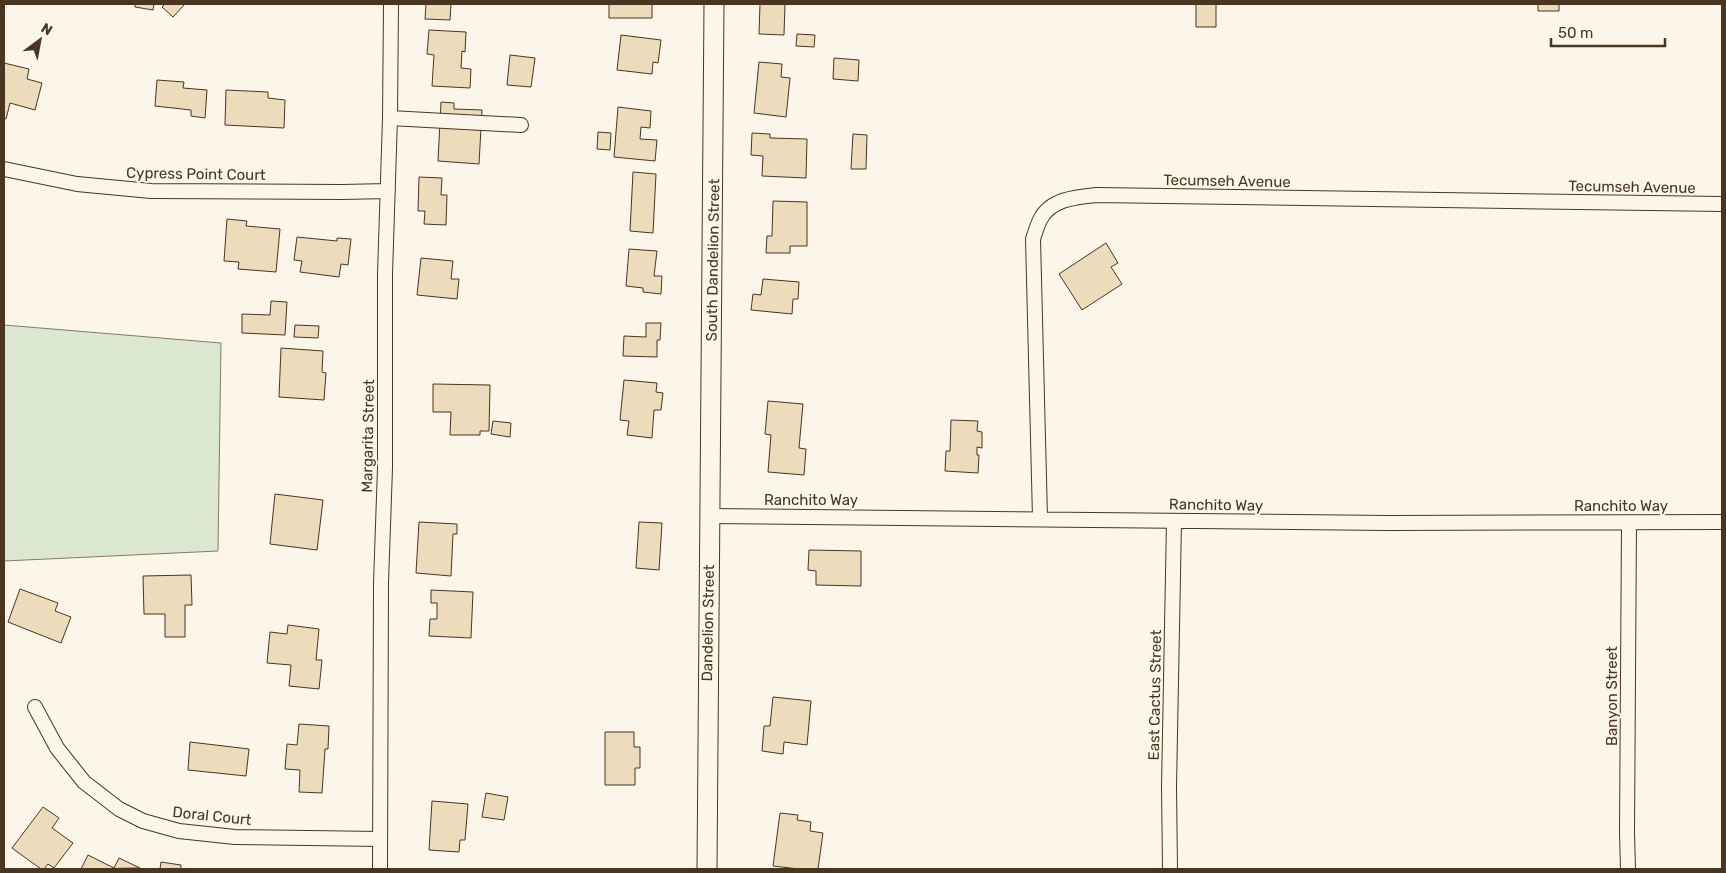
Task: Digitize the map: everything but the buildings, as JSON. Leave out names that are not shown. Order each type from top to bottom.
[{"type":"street","name":"Margarita Street","points":[[380,869],[381,583],[385,468],[385,274],[390,118],[391,4]]},
{"type":"street","name":"South Dandelion Street","points":[[709,516],[714,207],[714,4]]},
{"type":"street","points":[[390,118],[521,124]]},
{"type":"street","name":"Cypress Point Court","points":[[4,170],[77,184],[151,191],[342,192],[388,190]]},
{"type":"street","name":"Tecumseh Avenue","points":[[1040,518],[1033,239],[1040,219],[1050,207],[1066,199],[1096,195],[1722,204]]},
{"type":"street","name":"Ranchito Way","points":[[709,516],[1389,523],[1722,522]]},
{"type":"street","name":"Dandelion Street","points":[[708,869],[709,516]]},
{"type":"street","name":"East Cactus Street","points":[[1170,869],[1169,787],[1174,521]]},
{"type":"street","name":"Banyon Street","points":[[1628,869],[1629,522]]},
{"type":"street","name":"Doral Court","points":[[35,706],[57,748],[84,782],[119,809],[143,821],[179,831],[235,837],[380,839]]},
{"type":"green space","points":[[4,325],[221,343],[218,551],[4,561]]}]
